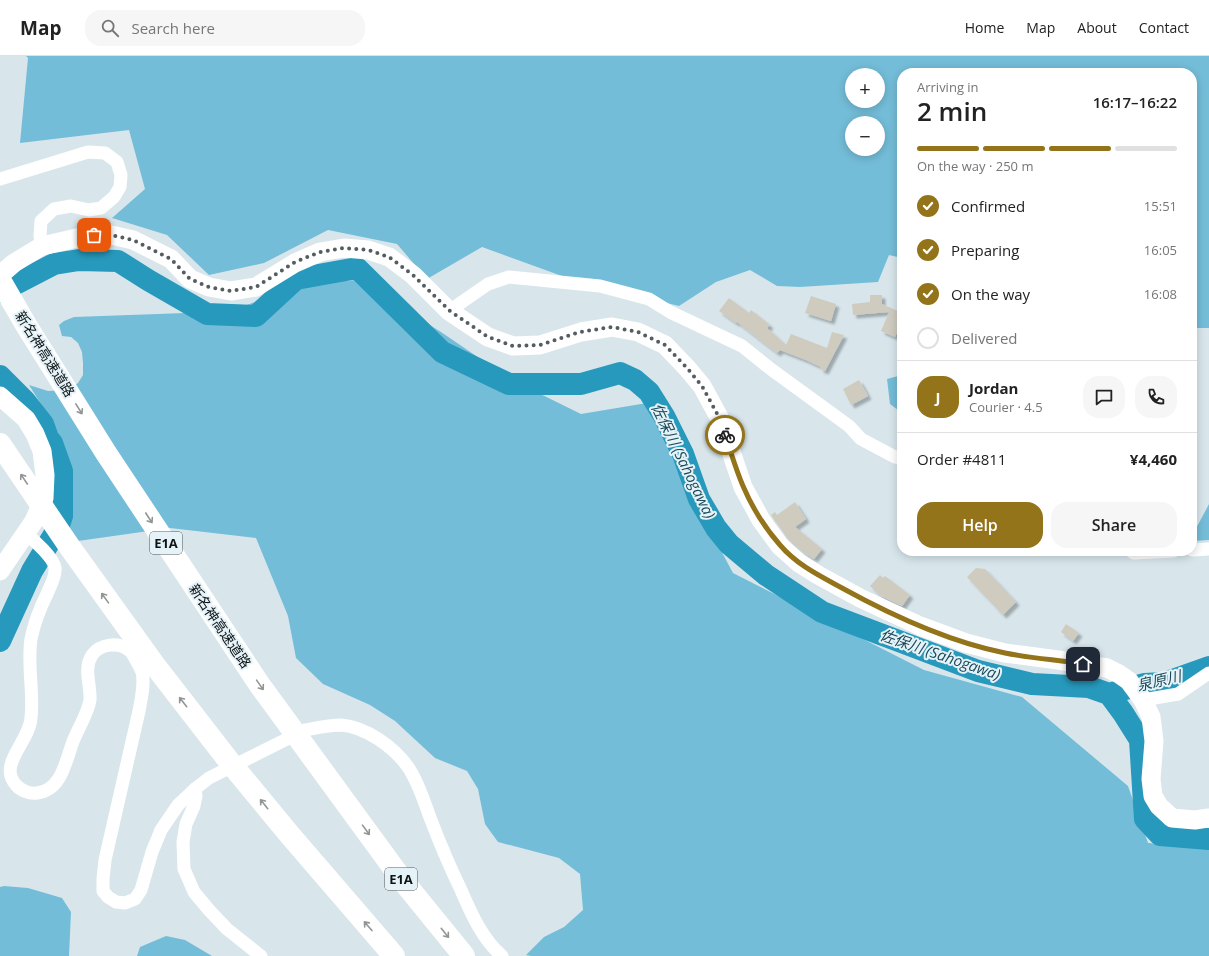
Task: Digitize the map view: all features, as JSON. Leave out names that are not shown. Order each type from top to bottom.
[{"type":"highway","name":"新名神高速道路","points":[[0,280],[26,325],[106,453],[259,684],[403,881],[464,956]]},
{"type":"highway","points":[[0,444],[69,546],[153,663],[232,765],[394,956]]},
{"type":"main road","points":[[0,275],[14,263],[42,246],[81,237],[107,234],[133,240],[171,259],[190,279],[209,287],[231,291],[256,287],[295,262],[320,252],[344,248],[368,250],[389,257],[413,275],[450,311],[488,337],[513,346],[540,345],[580,332],[612,327],[638,332],[665,345],[702,386],[720,419],[743,487],[761,520],[780,546],[799,563],[818,576],[860,598],[920,626],[966,643],[1005,653],[1108,668],[1119,674],[1137,692],[1151,717],[1154,741],[1151,778],[1153,796],[1158,806],[1172,818],[1195,820],[1209,818]]},
{"type":"main road","points":[[0,396],[26,419],[35,434],[42,452],[45,475],[44,498],[29,536],[0,571]]},
{"type":"street","points":[[0,179],[88,152],[105,153],[117,162],[121,175],[120,187],[114,197],[101,208],[89,210],[71,206],[54,209],[41,221],[40,236],[42,246]]},
{"type":"street","points":[[450,311],[488,284],[509,277],[600,286],[649,299],[670,312],[742,346],[772,370],[849,426],[861,438],[897,457]]},
{"type":"street","points":[[29,536],[53,561],[55,568],[54,578],[37,618],[31,640],[31,720],[9,769],[11,778],[16,785],[24,791],[33,794],[42,793],[52,788],[60,777],[70,746],[88,709],[90,699],[88,666],[92,656],[98,649],[110,645],[120,646],[130,651],[142,672],[143,686],[139,711],[103,879],[103,891],[108,897],[116,902],[125,904],[135,899],[141,890],[152,852],[161,830],[178,805],[195,789],[210,778],[304,730],[341,725],[362,730],[380,740],[395,752],[408,766],[417,782],[444,852],[473,917],[494,949],[502,956]]},
{"type":"street","points":[[1197,550],[1209,549]]},
{"type":"street","points":[[1137,692],[1178,694],[1209,673]]},
{"type":"street","points":[[195,789],[196,796],[194,806],[186,824],[183,842],[184,869],[194,892],[209,910],[227,929],[261,956]]},
{"type":"shaded area","points":[[26,56],[1209,56],[1209,328],[1197,328],[1197,68],[897,68],[897,257],[889,255],[878,282],[800,287],[777,286],[750,270],[716,282],[679,306],[573,280],[482,247],[427,279],[397,244],[328,230],[264,263],[209,275],[167,235],[112,218],[145,189],[129,130],[20,143],[28,58]]},
{"type":"shaded area","points":[[358,280],[441,332],[510,379],[581,414],[647,403],[684,481],[733,573],[924,670],[1022,697],[1128,786],[1148,843],[1209,848],[1209,956],[526,955],[544,937],[564,927],[583,910],[580,874],[559,858],[498,842],[485,824],[478,789],[467,771],[435,758],[395,721],[370,705],[323,684],[296,658],[288,616],[256,538],[170,528],[78,541],[61,547],[53,543],[71,512],[71,476],[64,445],[48,415],[29,385],[48,391],[69,390],[78,383],[83,375],[82,352],[78,343],[71,337],[62,336],[59,325],[74,317],[185,313],[247,305],[302,283]]},
{"type":"shaded area","points":[[897,376],[897,409],[890,404],[887,379]]},
{"type":"shaded area","points":[[1209,504],[1209,540],[1197,541],[1197,527]]},
{"type":"shaded area","points":[[0,887],[28,888],[62,898],[71,912],[69,956],[0,956]]},
{"type":"shaded area","points":[[166,936],[185,940],[212,956],[137,956],[140,947]]},
{"type":"building","points":[[870,295],[882,295],[882,304],[897,311],[897,332],[895,337],[881,331],[889,312],[853,315],[852,304],[870,302]]},
{"type":"building","points":[[811,296],[836,304],[831,321],[805,313]]},
{"type":"building","points":[[729,298],[749,313],[751,310],[770,325],[767,328],[786,345],[791,334],[827,348],[832,332],[844,335],[825,371],[820,369],[821,367],[806,360],[780,350],[777,353],[737,322],[736,323],[719,311]]},
{"type":"building","points":[[859,380],[868,396],[851,405],[843,389]]},
{"type":"building","points":[[795,502],[806,519],[795,527],[822,549],[814,559],[788,539],[771,515],[775,512],[777,515]]},
{"type":"building","points":[[976,568],[985,569],[1016,602],[1003,615],[967,577]]},
{"type":"building","points":[[880,575],[883,578],[885,576],[910,595],[902,606],[881,596],[870,586]]},
{"type":"building","points":[[1066,624],[1079,633],[1073,641],[1061,632]]},
{"type":"waterway","name":"佐保川 (Sahogawa)","points":[[0,292],[54,264],[79,260],[118,261],[207,314],[256,316],[296,279],[357,268],[442,352],[509,384],[581,384],[620,373],[635,380],[649,392],[664,416],[683,454],[699,499],[716,528],[729,544],[766,575],[822,612],[978,671],[1032,684],[1089,687],[1109,694],[1140,740],[1145,819],[1160,835],[1209,839]]},
{"type":"waterway","name":"佐保川 (Sahogawa)","points":[[0,376],[25,401],[43,424],[48,438],[52,443],[62,471],[62,516],[58,528],[32,571],[0,641]]},
{"type":"waterway","name":"泉原川","points":[[1115,692],[1144,684],[1164,683],[1209,667]]},
{"type":"way so far","points":[[94,235],[107,234],[133,240],[171,259],[190,279],[209,287],[231,291],[256,287],[295,262],[320,252],[344,248],[368,250],[389,257],[413,275],[450,311],[488,337],[513,346],[540,345],[580,332],[612,327],[638,332],[665,345],[687,368],[702,386],[720,419],[725,435]]},
{"type":"route","points":[[725,435],[743,487],[761,520],[780,546],[799,563],[818,576],[860,598],[920,626],[966,643],[1005,653],[1083,664]]}]
